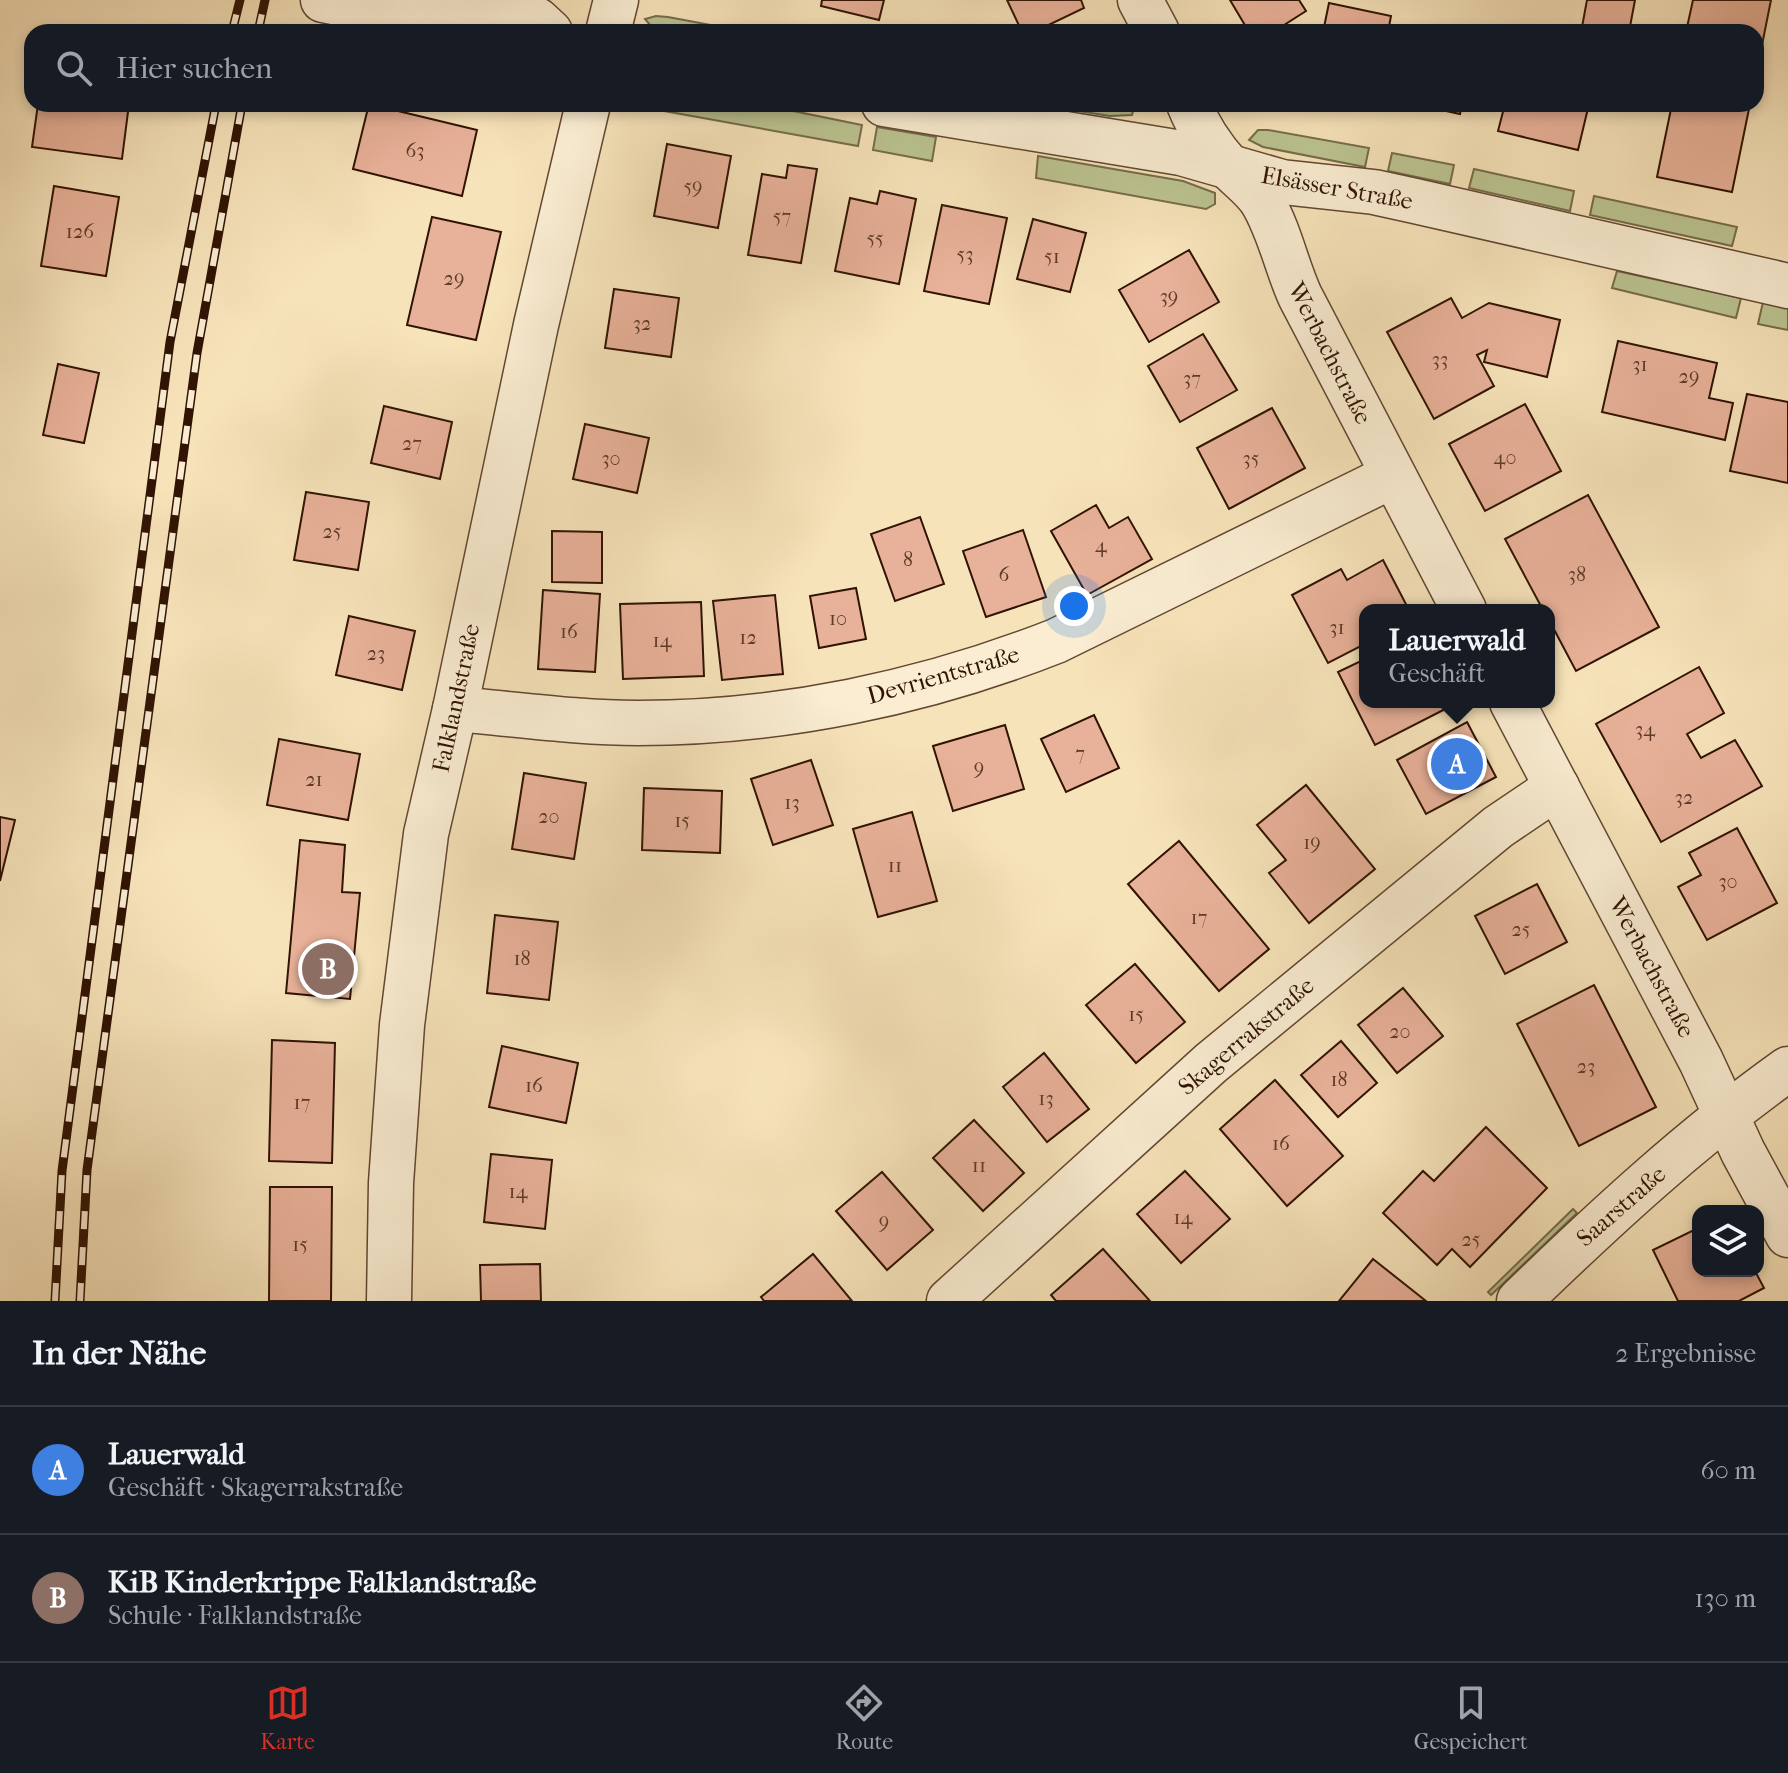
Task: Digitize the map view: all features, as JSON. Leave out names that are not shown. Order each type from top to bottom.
[{"type":"street","points":[[323,0],[413,24],[445,3],[537,20],[541,24]]},
{"type":"street","points":[[610,24],[616,0]]},
{"type":"street","points":[[1140,0],[1153,24]]},
{"type":"street","name":"Falklandstraße","points":[[389,1301],[391,1183],[402,1025],[426,834],[536,325],[586,112]]},
{"type":"street","name":"Elsässer Straße","points":[[932,112],[1181,153],[1282,182],[1374,192],[1788,286]]},
{"type":"street","name":"Werbachstraße","points":[[1192,112],[1198,128],[1261,200],[1280,236],[1289,271],[1300,296],[1461,604]]},
{"type":"street","name":"Devrientstraße","points":[[455,709],[587,721],[682,722],[734,719],[878,696],[1008,659],[1056,641],[1392,476]]},
{"type":"street","name":"Werbachstraße","points":[[1515,708],[1701,1061],[1788,1235]]},
{"type":"street","name":"Skagerrakstraße","points":[[949,1301],[1211,1063],[1498,827],[1557,787]]},
{"type":"street","name":"Saarstraße","points":[[1519,1301],[1581,1241],[1726,1115],[1788,1069]]},
{"type":"green space","points":[[656,16],[705,24],[649,24],[645,19]]},
{"type":"green space","points":[[670,112],[798,112],[862,125],[858,146]]},
{"type":"green space","points":[[1085,112],[1133,112],[1132,115]]},
{"type":"green space","points":[[877,127],[936,137],[932,161],[873,150]]},
{"type":"green space","points":[[1258,130],[1369,148],[1365,167],[1263,147],[1249,140]]},
{"type":"green space","points":[[1392,153],[1454,165],[1450,184],[1388,171]]},
{"type":"green space","points":[[1038,156],[1183,181],[1215,193],[1215,204],[1206,209],[1036,178]]},
{"type":"green space","points":[[1474,169],[1574,191],[1570,211],[1469,188]]},
{"type":"green space","points":[[1594,196],[1737,227],[1732,246],[1590,215]]},
{"type":"green space","points":[[1617,271],[1741,298],[1736,318],[1612,288]]},
{"type":"green space","points":[[1763,302],[1788,308],[1788,330],[1758,324]]},
{"type":"green space","points":[[1573,1209],[1577,1213],[1491,1295],[1488,1292]]},
{"type":"building","points":[[822,0],[884,0],[879,20],[821,6]]},
{"type":"building","points":[[1007,0],[1081,0],[1084,8],[1051,24],[1018,24]]},
{"type":"building","points":[[1230,0],[1299,0],[1306,11],[1286,24],[1244,24]]},
{"type":"building","points":[[1587,0],[1635,0],[1630,24],[1583,24]]},
{"type":"building","points":[[1693,0],[1771,0],[1764,35],[1764,24],[1688,24]]},
{"type":"building","points":[[1329,3],[1391,16],[1390,24],[1325,24]]},
{"type":"building","points":[[37,112],[128,112],[122,159],[32,147]]},
{"type":"building","points":[[367,112],[402,112],[477,130],[462,196],[353,169]]},
{"type":"building","points":[[1503,112],[1587,112],[1578,150],[1498,131]]},
{"type":"building","points":[[1670,112],[1748,112],[1732,192],[1657,177]]},
{"type":"building","points":[[667,144],[731,156],[718,228],[654,216]]},
{"type":"building","points":[[788,165],[817,169],[801,263],[748,255],[762,174],[786,178]]},
{"type":"building","points":[[54,186],[119,197],[106,276],[41,266]]},
{"type":"building","points":[[880,191],[916,199],[899,284],[835,271],[850,198],[877,204]]},
{"type":"building","points":[[942,205],[1007,218],[989,304],[924,291]]},
{"type":"building","points":[[432,217],[501,232],[476,340],[407,325]]},
{"type":"building","points":[[1033,219],[1086,233],[1070,292],[1017,279]]},
{"type":"building","points":[[1189,250],[1219,302],[1149,342],[1119,290]]},
{"type":"building","points":[[614,289],[679,298],[671,357],[605,348]]},
{"type":"building","points":[[1451,298],[1462,318],[1489,303],[1560,320],[1547,377],[1484,362],[1487,350],[1477,355],[1494,386],[1434,419],[1387,332]]},
{"type":"building","points":[[1203,334],[1237,390],[1180,422],[1148,366]]},
{"type":"building","points":[[1618,341],[1717,363],[1709,398],[1733,403],[1725,440],[1602,412]]},
{"type":"building","points":[[58,364],[99,373],[84,443],[43,435]]},
{"type":"building","points":[[1747,394],[1788,402],[1788,483],[1730,471]]},
{"type":"building","points":[[1525,404],[1561,471],[1485,511],[1449,444]]},
{"type":"building","points":[[384,406],[452,422],[440,479],[371,463]]},
{"type":"building","points":[[1272,408],[1305,468],[1229,509],[1197,448]]},
{"type":"building","points":[[585,424],[649,438],[637,493],[573,479]]},
{"type":"building","points":[[306,492],[369,502],[358,570],[294,560]]},
{"type":"building","points":[[1588,495],[1659,627],[1576,671],[1555,631],[1555,604],[1540,604],[1505,539]]},
{"type":"building","points":[[1096,505],[1109,528],[1128,517],[1152,559],[1087,595],[1051,531]]},
{"type":"building","points":[[920,517],[944,584],[895,601],[871,534]]},
{"type":"building","points":[[1023,530],[1046,597],[986,617],[963,551]]},
{"type":"building","points":[[552,531],[602,532],[602,583],[552,582]]},
{"type":"building","points":[[1383,560],[1406,604],[1359,604],[1359,647],[1328,663],[1292,595],[1341,569],[1347,580]]},
{"type":"building","points":[[856,588],[866,639],[819,648],[810,596]]},
{"type":"building","points":[[543,590],[600,594],[595,672],[538,669]]},
{"type":"building","points":[[775,595],[783,674],[722,680],[713,601]]},
{"type":"building","points":[[701,602],[704,676],[623,679],[620,604]]},
{"type":"building","points":[[349,616],[415,631],[402,690],[336,675]]},
{"type":"building","points":[[1359,662],[1359,708],[1447,708],[1375,745],[1338,672]]},
{"type":"building","points":[[1699,667],[1724,713],[1687,734],[1701,758],[1735,740],[1762,786],[1661,842],[1596,724]]},
{"type":"building","points":[[1094,715],[1119,768],[1066,792],[1041,739]]},
{"type":"building","points":[[1467,722],[1496,777],[1426,814],[1397,760]]},
{"type":"building","points":[[1005,725],[1024,789],[953,811],[933,746]]},
{"type":"building","points":[[279,739],[360,754],[348,820],[267,805]]},
{"type":"building","points":[[811,760],[833,825],[773,845],[751,779]]},
{"type":"building","points":[[524,773],[586,783],[574,859],[512,849]]},
{"type":"building","points":[[1306,785],[1375,869],[1309,923],[1269,873],[1286,860],[1257,825]]},
{"type":"building","points":[[644,788],[722,791],[720,853],[642,850]]},
{"type":"building","points":[[912,812],[937,901],[878,917],[853,829]]},
{"type":"building","points":[[0,817],[15,820],[0,881]]},
{"type":"building","points":[[1737,828],[1777,903],[1707,940],[1678,887],[1701,875],[1689,853]]},
{"type":"building","points":[[300,840],[345,845],[342,892],[360,893],[350,999],[286,993]]},
{"type":"building","points":[[1179,841],[1269,949],[1219,991],[1128,884]]},
{"type":"building","points":[[1537,884],[1567,942],[1505,974],[1475,916]]},
{"type":"building","points":[[495,915],[558,922],[549,1000],[487,993]]},
{"type":"building","points":[[1135,964],[1185,1022],[1136,1063],[1086,1005]]},
{"type":"building","points":[[1594,985],[1656,1107],[1579,1146],[1517,1024]]},
{"type":"building","points":[[1403,988],[1443,1036],[1397,1073],[1358,1025]]},
{"type":"building","points":[[272,1040],[335,1043],[332,1163],[269,1161]]},
{"type":"building","points":[[1341,1041],[1377,1083],[1338,1117],[1301,1075]]},
{"type":"building","points":[[502,1046],[578,1063],[566,1123],[489,1107]]},
{"type":"building","points":[[1044,1053],[1089,1109],[1047,1142],[1003,1087]]},
{"type":"building","points":[[1275,1080],[1343,1156],[1287,1206],[1220,1129]]},
{"type":"building","points":[[974,1120],[1024,1173],[983,1211],[933,1158]]},
{"type":"building","points":[[1486,1127],[1547,1188],[1470,1267],[1452,1249],[1437,1265],[1383,1213],[1423,1171],[1434,1181]]},
{"type":"building","points":[[491,1154],[552,1160],[545,1229],[484,1222]]},
{"type":"building","points":[[1185,1171],[1230,1219],[1181,1263],[1137,1214]]},
{"type":"building","points":[[882,1172],[933,1230],[887,1270],[836,1211]]},
{"type":"building","points":[[270,1187],[332,1187],[331,1301],[269,1301]]},
{"type":"building","points":[[1692,1231],[1692,1277],[1758,1277],[1764,1288],[1739,1301],[1678,1301],[1653,1250]]},
{"type":"building","points":[[1103,1249],[1150,1301],[1056,1301],[1051,1295]]},
{"type":"building","points":[[813,1254],[852,1301],[764,1301],[761,1297]]},
{"type":"building","points":[[1373,1259],[1426,1301],[1339,1301]]},
{"type":"building","points":[[540,1264],[541,1301],[481,1301],[480,1265]]},
{"type":"railway","points":[[234,24],[240,0]]},
{"type":"railway","points":[[260,24],[265,0]]},
{"type":"railway","points":[[55,1301],[62,1171],[170,342],[214,112]]},
{"type":"railway","points":[[80,1301],[87,1170],[197,353],[241,112]]},
{"type":"place","name":"Lauerwald","points":[[1457,764]]},
{"type":"place","name":"KiB Kinderkrippe Falklandstraße","points":[[328,969]]}]
